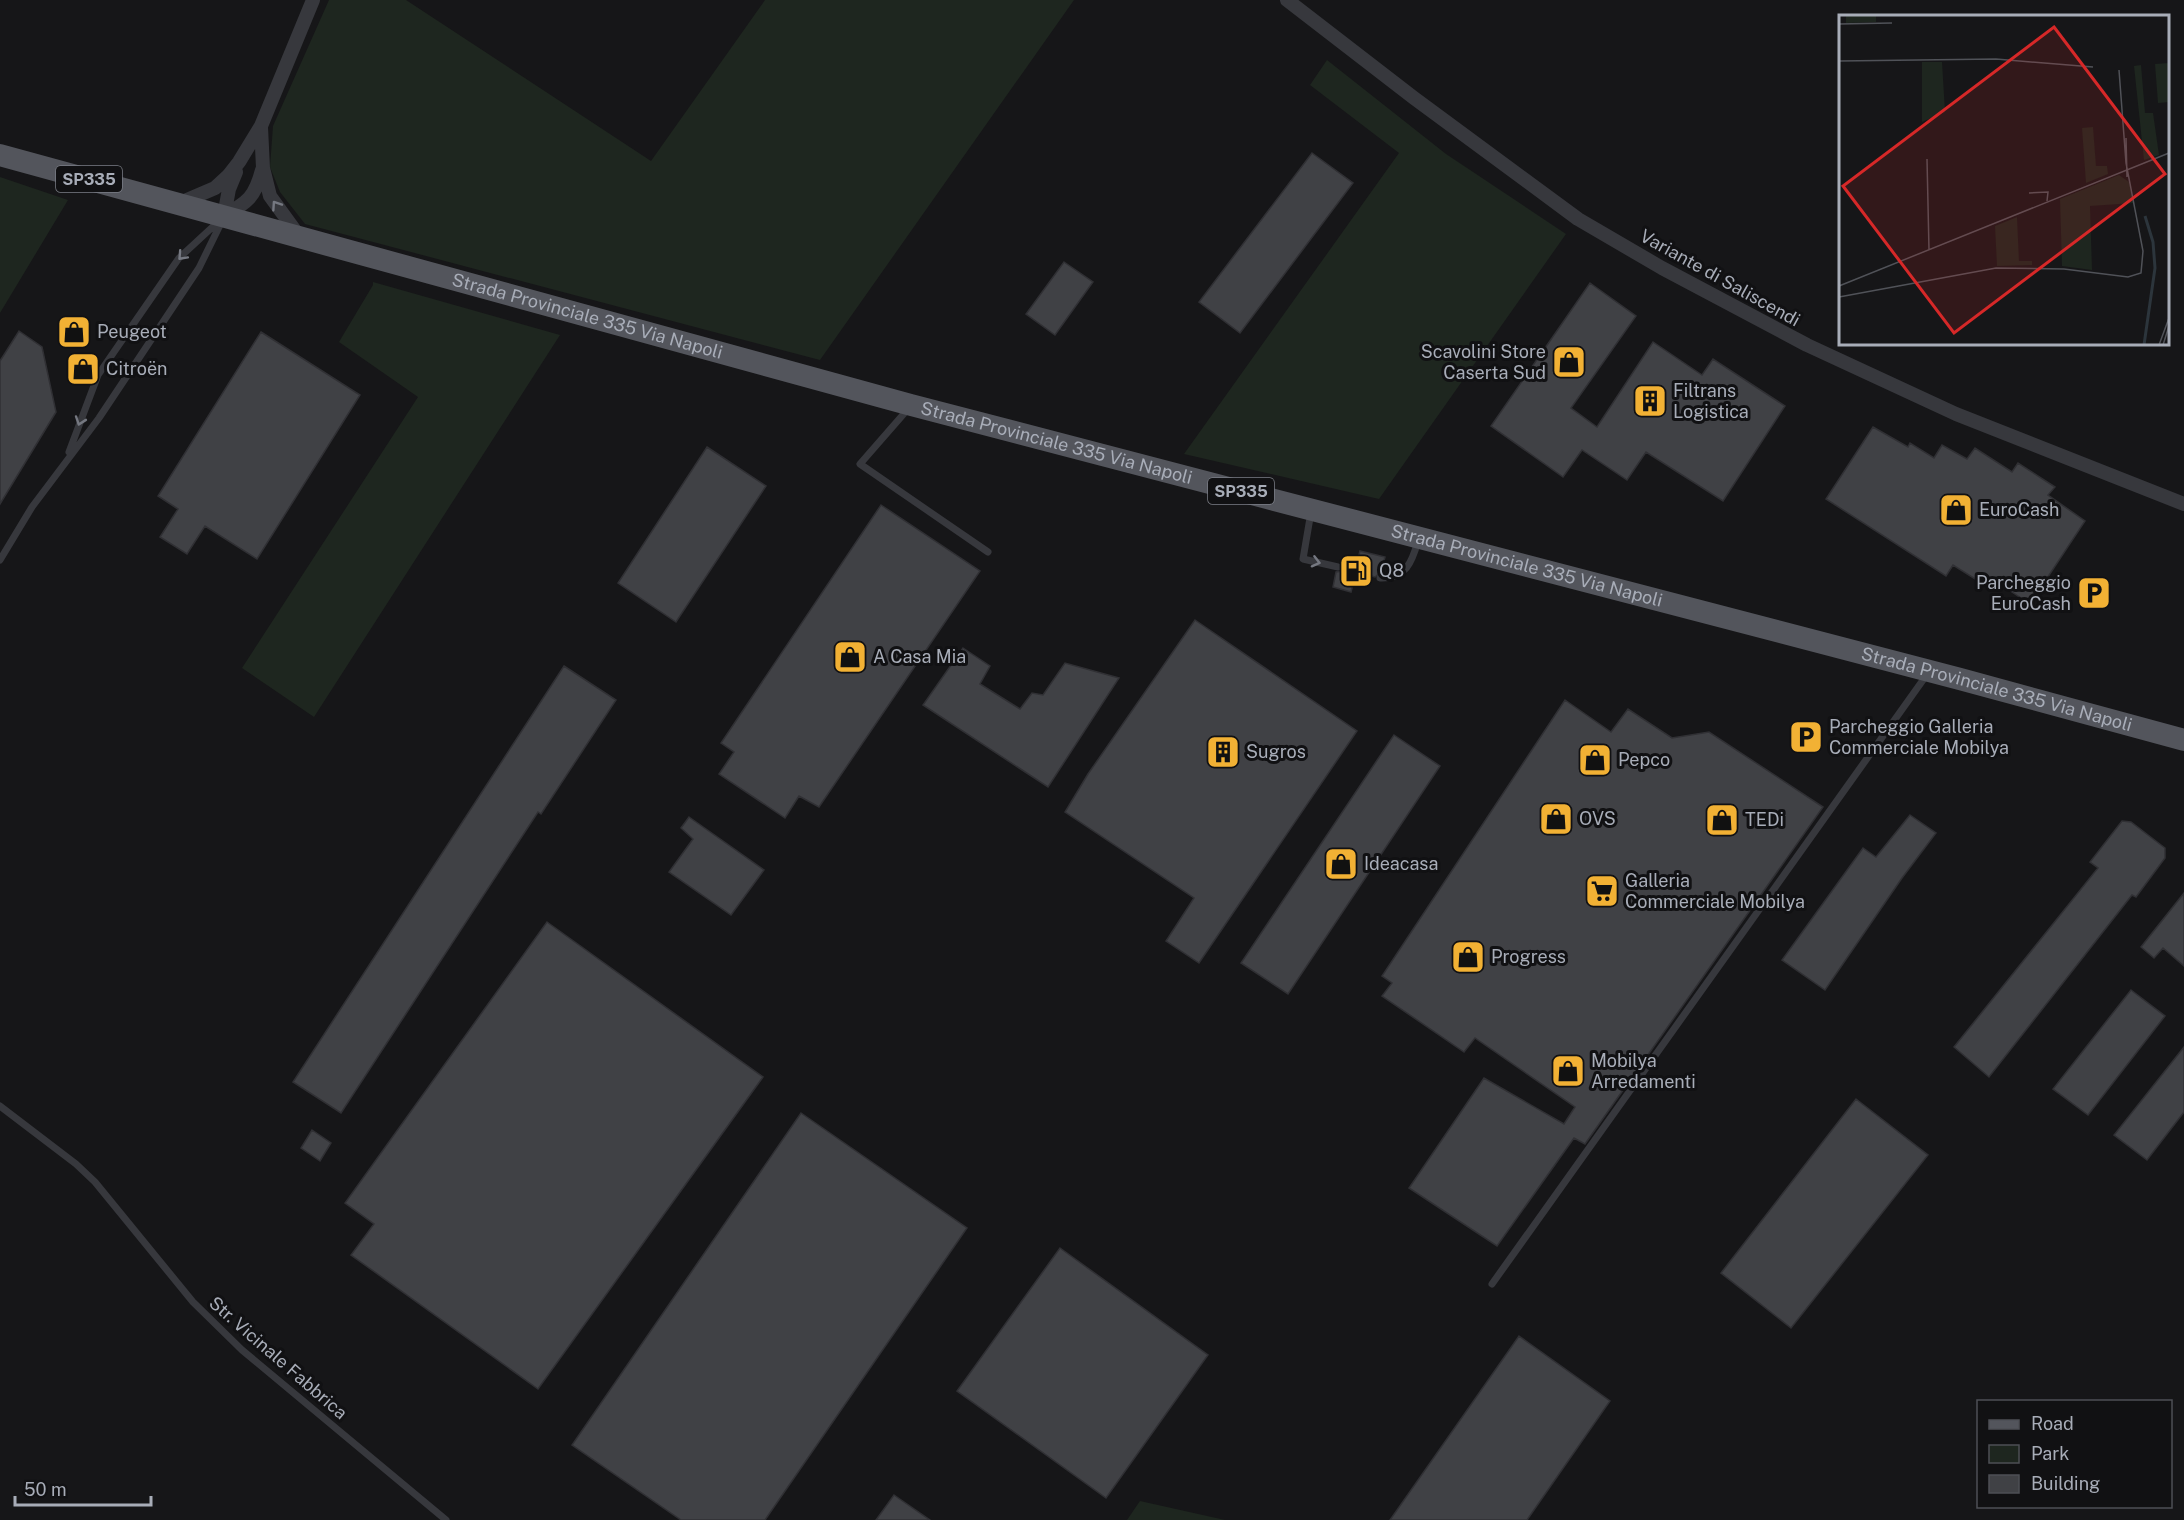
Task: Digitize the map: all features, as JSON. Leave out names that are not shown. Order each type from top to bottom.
[{"type":"main road","name":"Strada Provinciale 335 Via Napoli","points":[[0,154],[911,405],[1930,671],[2184,740]]},
{"type":"street","points":[[178,204],[215,188],[239,162],[261,126],[313,0]]},
{"type":"street","name":"Variante di Saliscendi","points":[[1287,0],[1414,98],[1578,219],[1662,268],[1807,345],[1956,414],[2184,504]]},
{"type":"street","points":[[261,126],[263,168],[270,196],[300,238]]},
{"type":"street","points":[[225,216],[229,189],[239,162]]},
{"type":"street","points":[[225,216],[245,204],[258,188],[263,168]]},
{"type":"lane","points":[[67,458],[98,375],[178,258],[225,216]]},
{"type":"lane","points":[[0,560],[32,507],[99,418],[199,268],[225,216]]},
{"type":"lane","points":[[911,405],[860,464],[988,552]]},
{"type":"lane","points":[[1312,509],[1303,559],[1338,567]]},
{"type":"lane","points":[[1380,578],[1390,578],[1401,573],[1412,561],[1419,538]]},
{"type":"lane","points":[[1492,1284],[1930,671]]},
{"type":"lane","name":"Str. Vicinale Fabbrica","points":[[0,1106],[76,1164],[95,1182],[193,1302],[242,1350],[446,1520]]},
{"type":"green space","points":[[329,0],[406,0],[651,161],[765,0],[1074,0],[820,360],[305,224],[280,192],[270,167],[273,126]]},
{"type":"green space","points":[[1327,60],[1446,154],[1566,234],[1379,499],[1184,454],[1399,153],[1310,85]]},
{"type":"green space","points":[[0,177],[68,200],[0,313]]},
{"type":"green space","points":[[373,282],[560,335],[314,717],[242,668],[418,397],[339,342]]},
{"type":"green space","points":[[1140,1501],[1225,1520],[1127,1520]]},
{"type":"building","points":[[1312,153],[1353,183],[1240,333],[1199,302]]},
{"type":"building","points":[[1064,262],[1093,282],[1055,335],[1026,314]]},
{"type":"building","points":[[1590,283],[1636,316],[1571,408],[1597,427],[1653,342],[1702,375],[1713,359],[1785,406],[1723,501],[1646,452],[1627,480],[1582,450],[1563,477],[1491,426]]},
{"type":"building","points":[[19,331],[42,347],[56,412],[0,504],[0,361]]},
{"type":"building","points":[[261,332],[360,395],[257,559],[205,526],[187,554],[160,537],[178,509],[158,496]]},
{"type":"building","name":"EuroCash","points":[[1873,427],[1908,447],[1910,443],[1934,458],[1942,445],[1967,459],[1975,448],[2012,472],[2018,463],[2055,487],[2048,495],[2085,521],[2030,604],[1994,580],[1988,587],[1953,565],[1946,576],[1826,499]]},
{"type":"building","points":[[707,447],[766,486],[676,622],[618,583]]},
{"type":"building","name":"A Casa Mia","points":[[881,505],[980,571],[819,807],[799,796],[785,818],[719,774],[734,752],[721,743]]},
{"type":"building","points":[[1360,551],[1385,557],[1381,572],[1375,577],[1356,572],[1351,592],[1333,587],[1336,572],[1342,571],[1344,567],[1355,570]]},
{"type":"building","name":"Sugros","points":[[1195,620],[1357,731],[1199,963],[1166,941],[1194,898],[1065,812],[1088,774]]},
{"type":"building","points":[[963,648],[990,666],[980,684],[1020,709],[1032,693],[1043,695],[1065,663],[1119,678],[1048,787],[923,705]]},
{"type":"building","points":[[564,666],[616,700],[541,814],[538,812],[341,1113],[293,1082]]},
{"type":"building","name":"Galleria Commerciale Mobilya","points":[[1565,700],[1611,732],[1628,709],[1672,738],[1709,732],[1823,807],[1585,1144],[1574,1138],[1497,1246],[1409,1188],[1484,1078],[1564,1124],[1575,1107],[1475,1038],[1464,1052],[1382,996],[1392,983],[1382,976]]},
{"type":"building","name":"Ideacasa","points":[[1394,735],[1440,766],[1288,994],[1241,963]]},
{"type":"building","points":[[1910,815],[1936,833],[1825,990],[1782,960],[1863,848],[1876,857]]},
{"type":"building","points":[[689,817],[764,870],[731,915],[669,872],[693,839],[681,828]]},
{"type":"building","points":[[2122,821],[2131,822],[2165,848],[2165,858],[2136,897],[2132,895],[1989,1077],[1954,1047],[2098,868],[2090,862]]},
{"type":"building","points":[[2184,893],[2184,966],[2163,948],[2154,958],[2141,947]]},
{"type":"building","points":[[547,922],[763,1077],[538,1389],[351,1255],[374,1224],[345,1203]]},
{"type":"building","points":[[2131,990],[2165,1016],[2088,1115],[2053,1089]]},
{"type":"building","points":[[2184,1047],[2184,1112],[2147,1160],[2114,1135]]},
{"type":"building","points":[[1856,1099],[1928,1155],[1791,1328],[1721,1273]]},
{"type":"building","points":[[801,1113],[967,1228],[765,1520],[681,1520],[572,1445]]},
{"type":"building","points":[[312,1130],[331,1143],[320,1161],[301,1148]]},
{"type":"building","points":[[1060,1248],[1208,1355],[1106,1498],[957,1391]]},
{"type":"building","points":[[1519,1336],[1610,1401],[1527,1520],[1390,1520]]},
{"type":"building","points":[[894,1495],[930,1520],[876,1520]]},
{"type":"place","name":"Peugeot","points":[[74,332]]},
{"type":"place","name":"Scavolini Store Caserta Sud","points":[[1569,362]]},
{"type":"place","name":"Citroën","points":[[83,369]]},
{"type":"place","name":"Filtrans Logistica","points":[[1650,401]]},
{"type":"place","name":"EuroCash","points":[[1956,510]]},
{"type":"place","name":"Q8","points":[[1356,571]]},
{"type":"place","name":"Parcheggio EuroCash","points":[[2094,593]]},
{"type":"place","name":"A Casa Mia","points":[[850,657]]},
{"type":"place","name":"Parcheggio Galleria Commerciale Mobilya","points":[[1806,737]]},
{"type":"place","name":"Sugros","points":[[1223,752]]},
{"type":"place","name":"Pepco","points":[[1595,760]]},
{"type":"place","name":"OVS","points":[[1556,819]]},
{"type":"place","name":"TEDi","points":[[1722,820]]},
{"type":"place","name":"Ideacasa","points":[[1341,864]]},
{"type":"place","name":"Galleria Commerciale Mobilya","points":[[1602,891]]},
{"type":"place","name":"Progress","points":[[1468,957]]},
{"type":"place","name":"Mobilya Arredamenti","points":[[1568,1071]]}]
